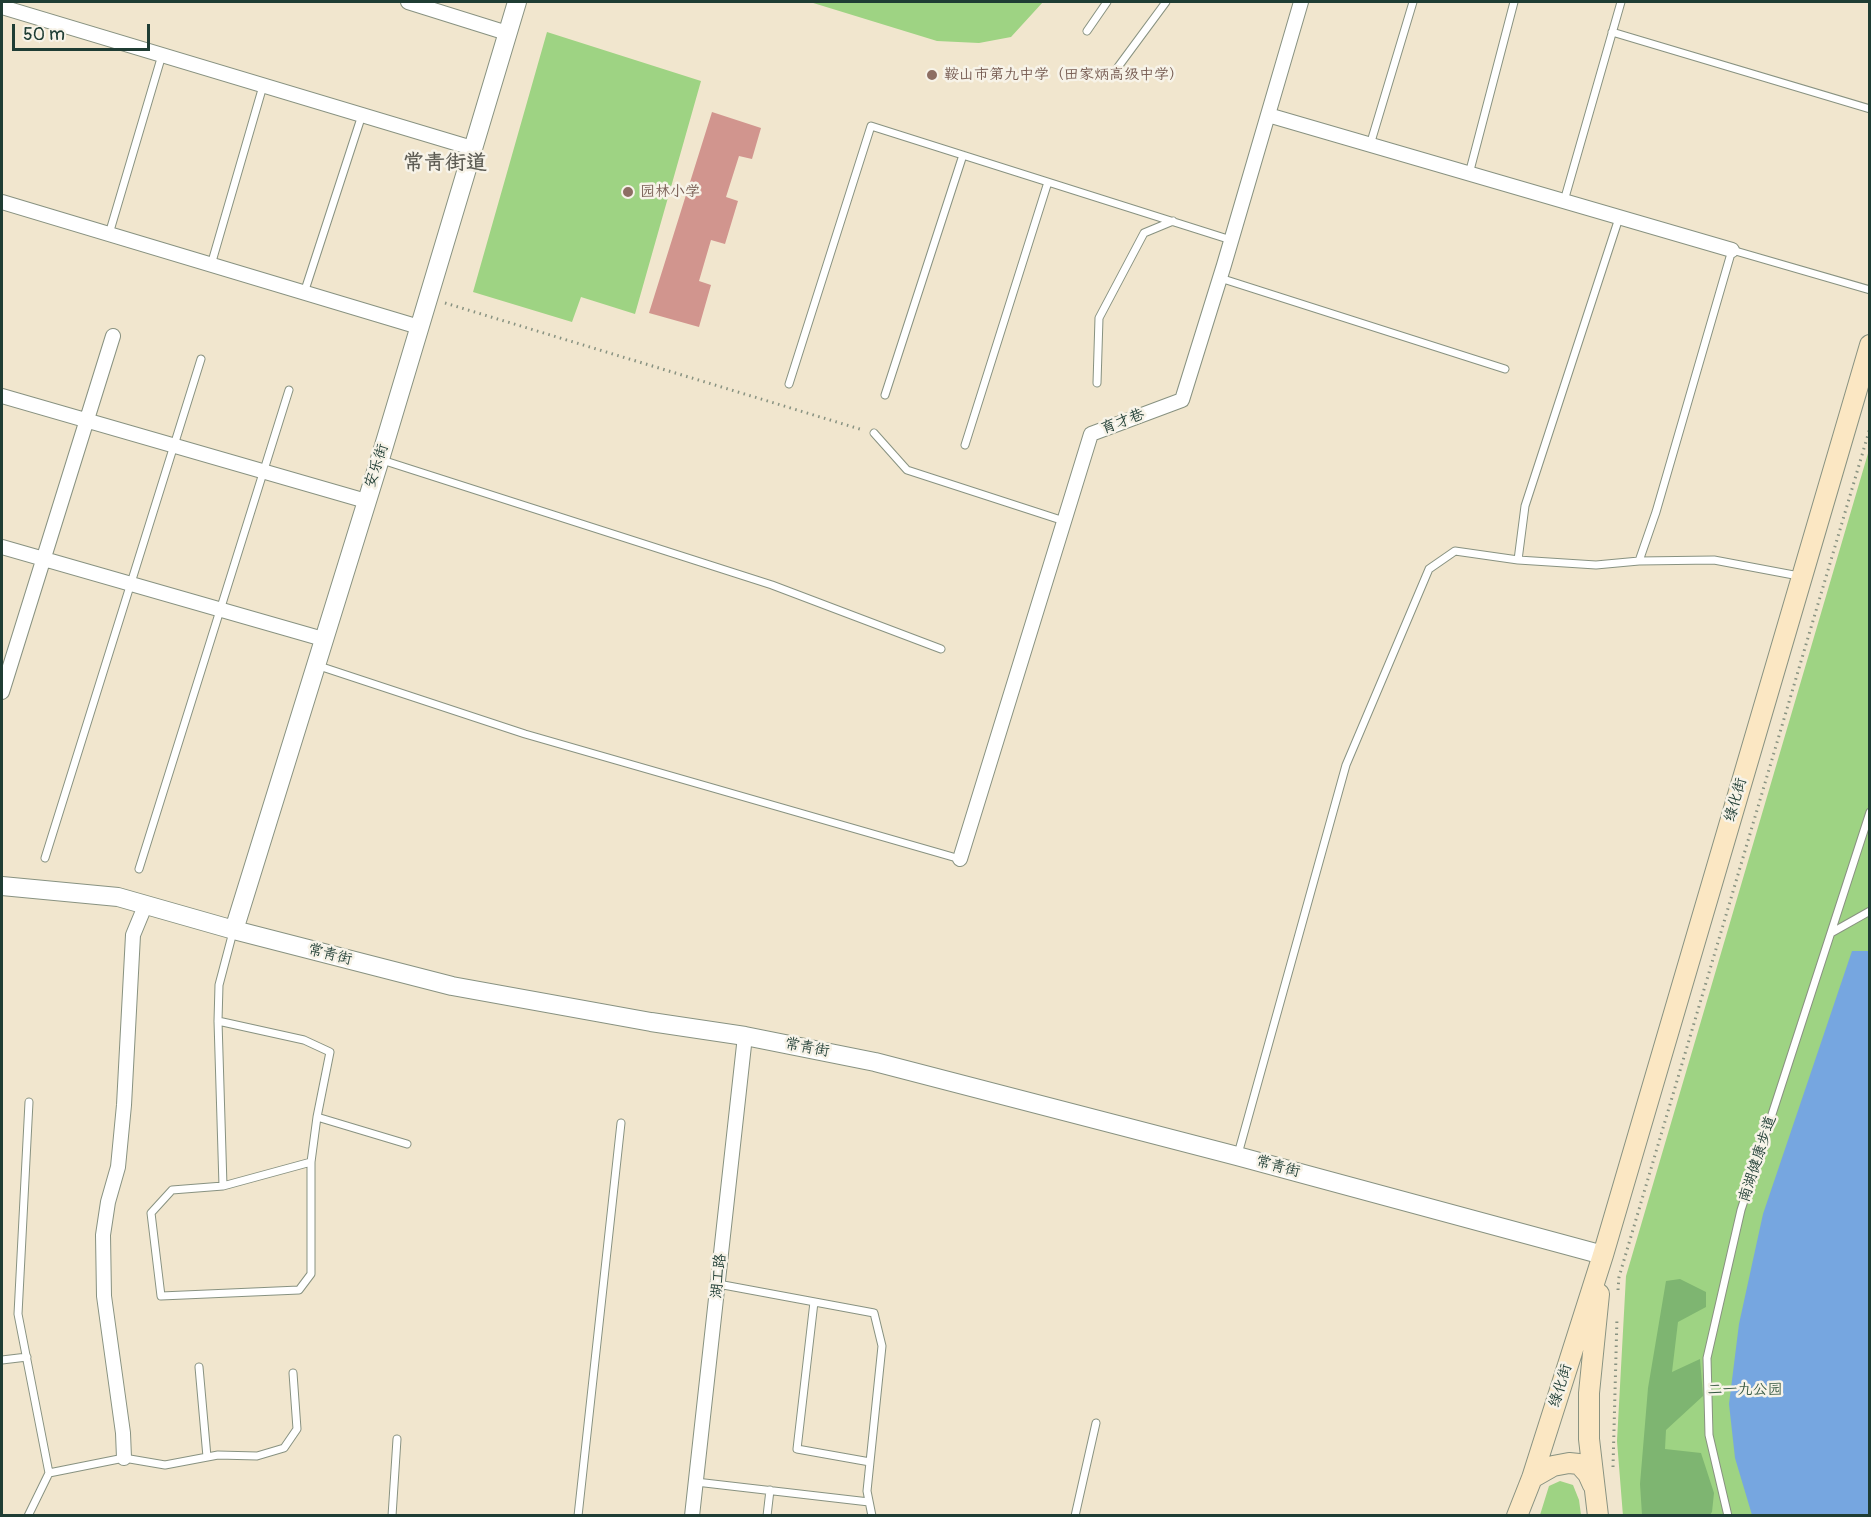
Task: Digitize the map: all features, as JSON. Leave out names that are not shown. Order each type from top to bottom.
[{"type":"main road","name":"绿化街","points":[[1517,1515],[1532,1478],[1603,1255],[1869,345]]},
{"type":"main road","name":"绿化街","points":[[1598,1515],[1589,1439],[1589,1393],[1603,1255]]},
{"type":"main road","points":[[1532,1478],[1553,1466],[1579,1464],[1588,1474],[1594,1488]]},
{"type":"street","points":[[408,2],[507,33]]},
{"type":"street","name":"安乐街","points":[[234,930],[380,459],[517,2]]},
{"type":"street","name":"育才巷","points":[[960,859],[1091,434],[1182,399],[1301,2]]},
{"type":"street","points":[[2,7],[472,148]]},
{"type":"street","points":[[1268,116],[1732,250]]},
{"type":"street","points":[[2,202],[419,327]]},
{"type":"street","points":[[2,692],[113,336]]},
{"type":"street","points":[[2,396],[366,501]]},
{"type":"street","points":[[2,547],[324,639]]},
{"type":"street","name":"常青街","points":[[2,886],[118,897],[234,930],[452,986],[651,1022],[745,1036],[875,1062],[1237,1156],[1603,1255]]},
{"type":"street","points":[[124,1458],[123,1433],[104,1296],[103,1234],[108,1202],[118,1167],[124,1106],[133,935],[145,906]]},
{"type":"street","name":"湖工路","points":[[692,1515],[745,1036]]},
{"type":"lane","points":[[1087,31],[1107,2]]},
{"type":"lane","points":[[1118,67],[1166,2]]},
{"type":"lane","points":[[1370,145],[1413,2]]},
{"type":"lane","points":[[1469,174],[1514,2]]},
{"type":"lane","points":[[1564,202],[1621,2]]},
{"type":"lane","points":[[1612,32],[1869,109]]},
{"type":"lane","points":[[109,234],[162,55]]},
{"type":"lane","points":[[211,265],[263,86]]},
{"type":"lane","points":[[304,293],[362,116]]},
{"type":"lane","points":[[789,384],[871,126],[1231,240]]},
{"type":"lane","points":[[885,395],[963,155]]},
{"type":"lane","points":[[965,445],[1048,182]]},
{"type":"lane","points":[[1518,560],[1525,506],[1618,218]]},
{"type":"lane","points":[[1097,383],[1099,318],[1144,233],[1173,221]]},
{"type":"lane","points":[[1638,561],[1656,512],[1732,250],[1869,290]]},
{"type":"lane","points":[[1220,278],[1505,369]]},
{"type":"lane","points":[[45,858],[201,359]]},
{"type":"lane","points":[[139,869],[288,390]]},
{"type":"lane","points":[[874,433],[907,470],[1064,521]]},
{"type":"lane","points":[[380,459],[772,585],[941,649]]},
{"type":"lane","points":[[1237,1156],[1346,765],[1429,569],[1455,551],[1518,560],[1596,565],[1638,561],[1714,560],[1802,577]]},
{"type":"lane","points":[[315,665],[525,734],[960,859]]},
{"type":"lane","name":"南湖健康步道","points":[[1728,1515],[1709,1435],[1707,1358],[1741,1210],[1869,812]]},
{"type":"lane","points":[[1831,933],[1869,911]]},
{"type":"lane","points":[[223,1186],[219,986],[234,930]]},
{"type":"lane","points":[[218,1021],[304,1040],[330,1052],[311,1162],[312,1274],[298,1290],[161,1296],[151,1213],[172,1190],[223,1186],[311,1162]]},
{"type":"lane","points":[[28,1515],[49,1473],[18,1314],[29,1102]]},
{"type":"lane","points":[[317,1117],[407,1144]]},
{"type":"lane","points":[[578,1515],[621,1124]]},
{"type":"lane","points":[[718,1284],[874,1313],[882,1346],[867,1491],[872,1515]]},
{"type":"lane","points":[[814,1302],[797,1449],[870,1462]]},
{"type":"lane","points":[[2,1360],[27,1357]]},
{"type":"lane","points":[[199,1367],[207,1457]]},
{"type":"lane","points":[[49,1473],[124,1458],[165,1464],[207,1457],[257,1456],[284,1448],[297,1429],[293,1373]]},
{"type":"lane","points":[[1076,1515],[1096,1423]]},
{"type":"lane","points":[[392,1515],[397,1439]]},
{"type":"lane","points":[[696,1482],[869,1502]]},
{"type":"lane","points":[[767,1515],[770,1490]]},
{"type":"path","points":[[429,298],[874,433]]},
{"type":"path","points":[[1618,1301],[1619,1277],[1869,428]]},
{"type":"path","points":[[1613,1467],[1618,1313]]},
{"type":"green space","points":[[810,2],[1043,2],[1011,37],[979,43],[937,41]]},
{"type":"green space","points":[[547,32],[701,81],[635,314],[581,297],[572,322],[473,292]]},
{"type":"green space","name":"二一九公园","points":[[1869,450],[1869,1515],[1623,1516],[1617,1441],[1626,1276]]},
{"type":"green space","points":[[1680,1279],[1706,1292],[1706,1307],[1678,1322],[1672,1372],[1700,1359],[1703,1396],[1666,1430],[1665,1449],[1701,1453],[1714,1493],[1712,1512],[1709,1516],[1642,1515],[1640,1484],[1648,1388],[1666,1281]]},
{"type":"green space","points":[[1560,1481],[1573,1485],[1579,1500],[1581,1515],[1540,1515],[1549,1486]]},
{"type":"water","points":[[1852,951],[1870,951],[1869,1515],[1752,1515],[1735,1458],[1729,1404],[1739,1324],[1763,1214]]},
{"type":"building","points":[[712,112],[761,128],[752,159],[739,156],[726,197],[738,201],[725,244],[711,240],[699,281],[711,285],[699,327],[649,313]]},
{"type":"place","name":"鞍山市第九中学（田家炳高级中学）","points":[[932,75]]},
{"type":"place","name":"园林小学","points":[[628,192]]},
{"type":"district","name":"常青街道","points":[[445,164]]}]
